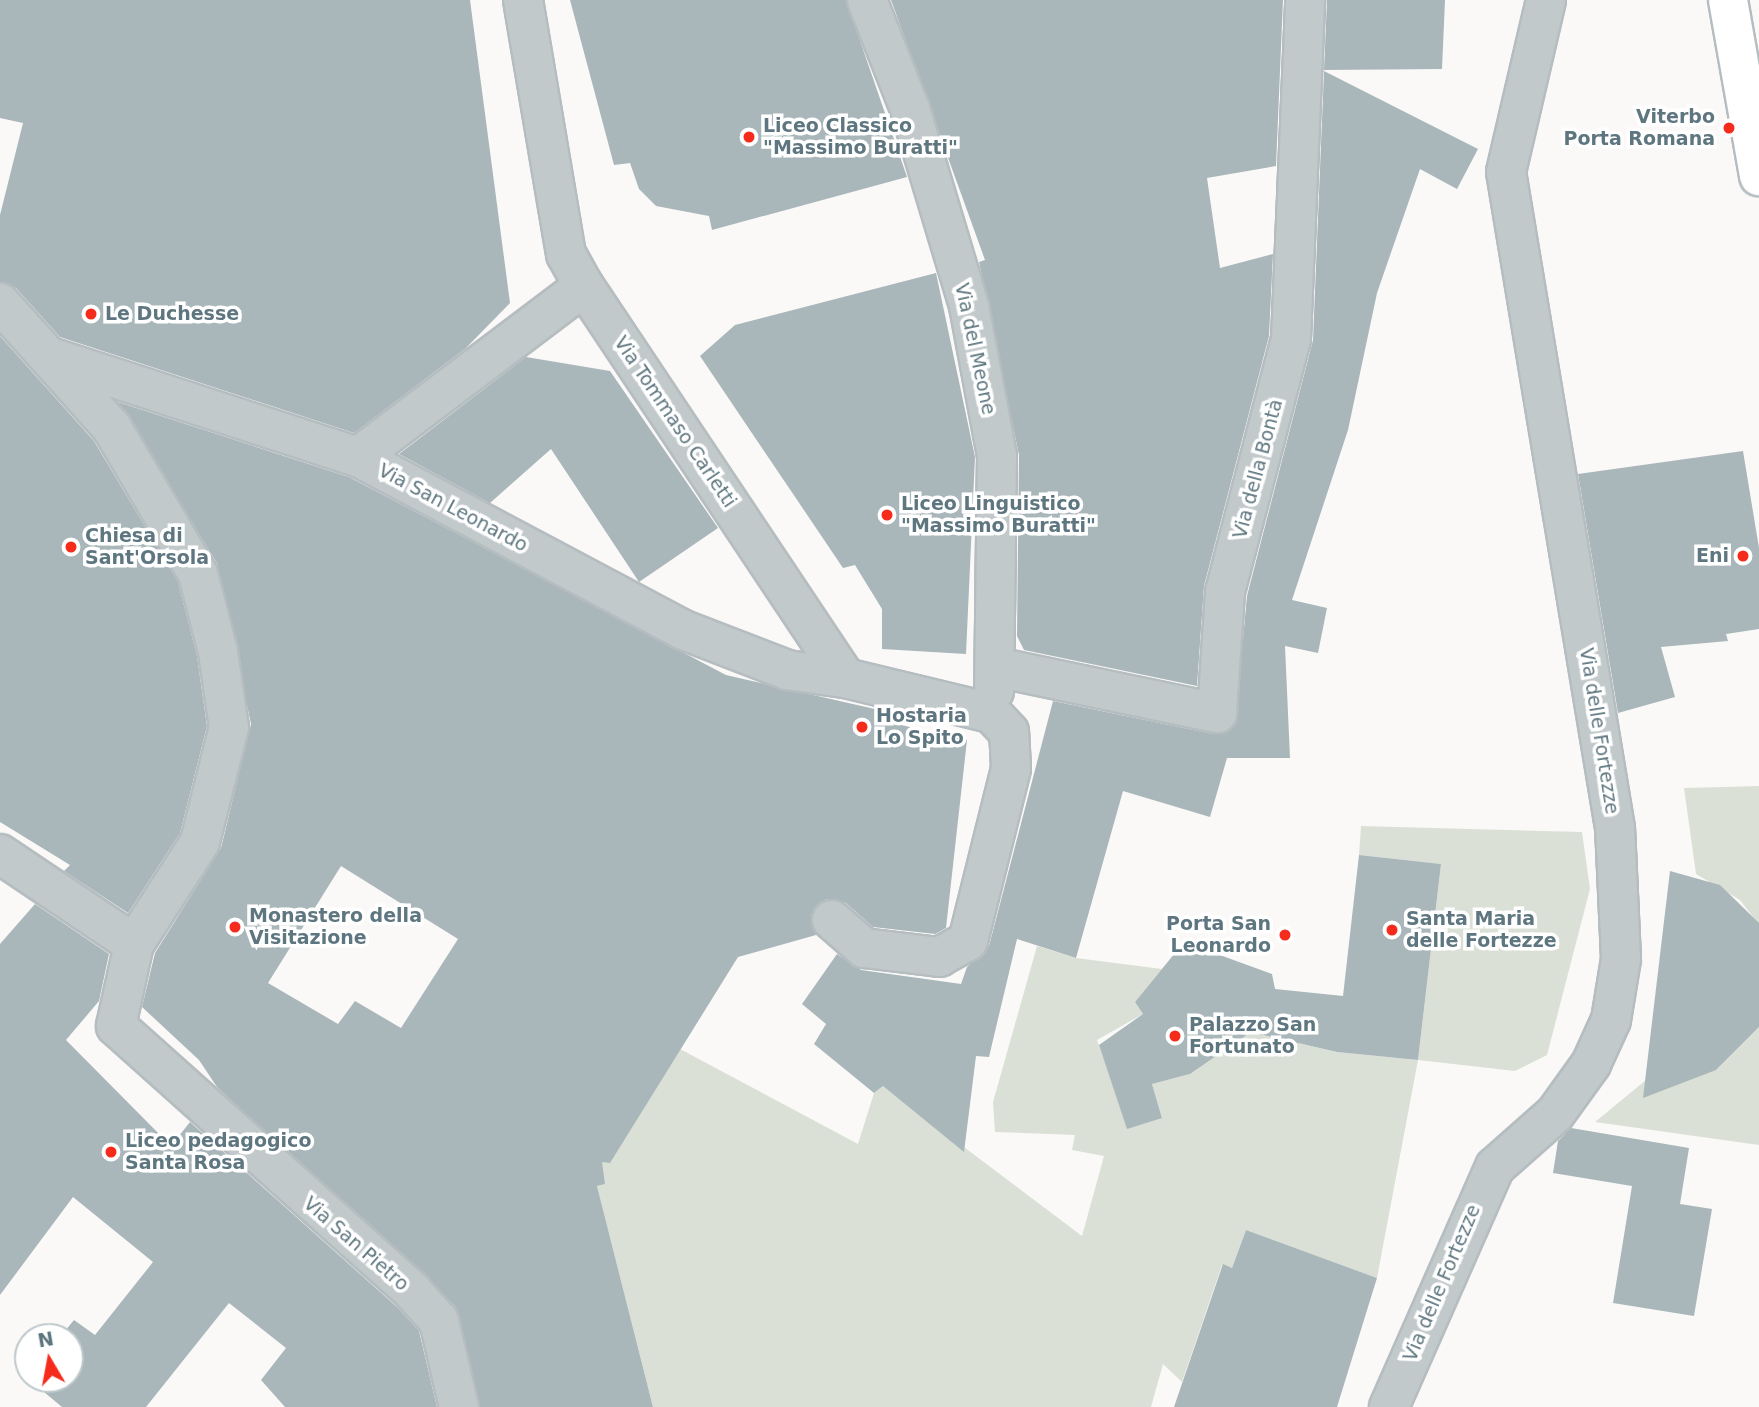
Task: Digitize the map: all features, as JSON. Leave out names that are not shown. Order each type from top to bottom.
[{"type":"main road","points":[[1728,0],[1759,176]]},
{"type":"street","name":"Via Tommaso Carletti","points":[[523,0],[566,254],[584,286],[845,678]]},
{"type":"street","name":"Via del Meone","points":[[867,0],[910,109],[969,306],[997,455],[996,667],[991,713]]},
{"type":"street","name":"Via della Bontà","points":[[996,667],[1217,713],[1225,592],[1291,340],[1305,0]]},
{"type":"street","name":"Via delle Fortezze","points":[[1389,1407],[1495,1167],[1555,1114],[1591,1064],[1611,1020],[1621,959],[1615,828],[1506,172],[1546,0]]},
{"type":"street","points":[[358,457],[584,286]]},
{"type":"street","name":"Via San Pietro","points":[[0,303],[96,408],[198,574],[229,727],[200,842],[134,944],[116,1026],[430,1311],[439,1321],[459,1407]]},
{"type":"street","name":"Via San Leonardo","points":[[52,358],[358,457],[681,629],[787,670],[845,678]]},
{"type":"street","points":[[832,920],[864,948],[939,957],[968,941],[1011,768],[1009,732],[991,713],[845,678]]},
{"type":"street","points":[[0,854],[134,944]]},
{"type":"shaded area","points":[[1759,786],[1759,925],[1740,900],[1696,874],[1684,788]]},
{"type":"shaded area","points":[[1361,826],[1582,832],[1590,889],[1547,1055],[1515,1071],[1418,1060],[1441,864],[1359,855]]},
{"type":"shaded area","points":[[1037,946],[1076,958],[1162,969],[1135,1002],[1143,1014],[1097,1040],[1117,1095],[1162,1118],[1152,1084],[1190,1074],[1251,1032],[1337,1052],[1418,1060],[1377,1278],[1246,1230],[1232,1268],[1222,1265],[1182,1382],[1163,1364],[1151,1407],[653,1407],[597,1186],[605,1184],[588,1092],[680,1049],[858,1144],[874,1093],[883,1086],[1082,1236],[1104,1156],[1072,1150],[1075,1135],[995,1132],[993,1102]]},
{"type":"shaded area","points":[[1759,1027],[1759,1145],[1595,1122],[1646,1080],[1716,1070]]},
{"type":"building","points":[[0,0],[470,0],[510,303],[466,348],[354,433],[60,337],[16,288],[0,282],[0,215],[23,123],[0,118]]},
{"type":"building","name":"Liceo Classico \"Massimo Buratti\"","points":[[570,0],[846,0],[907,177],[712,230],[709,216],[656,206],[639,189],[630,163],[614,165]]},
{"type":"building","points":[[891,0],[1283,0],[1276,166],[1207,178],[1220,268],[1273,254],[1269,336],[1204,586],[1197,686],[1024,650],[1017,636],[1019,455],[979,262],[985,260]]},
{"type":"building","points":[[1327,0],[1445,0],[1442,69],[1324,70]]},
{"type":"building","points":[[1324,71],[1478,149],[1457,189],[1420,169],[1377,293],[1348,430],[1292,600],[1327,608],[1318,653],[1285,646],[1290,758],[1227,758],[1210,817],[1123,791],[1076,958],[1017,939],[989,1057],[976,1056],[964,1152],[883,1086],[874,1093],[814,1044],[826,1024],[802,1004],[837,954],[861,970],[961,984],[967,967],[989,946],[1053,701],[1213,734],[1235,725],[1247,596],[1313,340]]},
{"type":"building","name":"Liceo Linguistico \"Massimo Buratti\"","points":[[936,273],[975,457],[966,654],[882,649],[882,609],[855,565],[843,568],[700,356],[735,325]]},
{"type":"building","points":[[0,336],[94,441],[178,582],[197,656],[207,726],[180,833],[128,913],[64,871],[70,865],[0,822]]},
{"type":"building","points":[[526,357],[610,371],[718,528],[639,582],[551,449],[490,503],[399,454]]},
{"type":"building","points":[[118,402],[349,477],[726,675],[879,710],[879,720],[967,740],[946,928],[935,934],[873,927],[846,903],[826,899],[811,915],[816,935],[738,957],[610,1163],[602,1162],[605,1184],[597,1186],[653,1407],[480,1407],[455,1306],[217,1087],[199,1060],[142,1007],[155,953],[221,848],[251,724],[217,563]],"holes":[[[341,866],[458,939],[401,1028],[355,1001],[338,1024],[268,983]]]},
{"type":"building","points":[[1743,451],[1759,548],[1759,629],[1726,634],[1728,641],[1661,647],[1675,697],[1618,713],[1578,474]]},
{"type":"building","points":[[1359,855],[1441,864],[1418,1060],[1337,1052],[1251,1032],[1190,1074],[1152,1084],[1162,1118],[1127,1129],[1099,1045],[1143,1014],[1135,1002],[1184,942],[1272,974],[1275,989],[1343,996]]},
{"type":"building","points":[[1670,871],[1720,885],[1759,923],[1759,1027],[1716,1070],[1643,1098]]},
{"type":"building","name":"Liceo pedagogico Santa Rosa","points":[[35,904],[109,954],[99,1001],[66,1040],[171,1146],[190,1122],[397,1307],[419,1331],[437,1407],[285,1407],[261,1380],[286,1348],[229,1303],[146,1407],[62,1407],[45,1393],[84,1393],[84,1327],[95,1335],[153,1262],[73,1197],[0,1295],[0,944]]},
{"type":"building","points":[[1571,1128],[1689,1148],[1680,1204],[1712,1209],[1694,1316],[1613,1303],[1632,1186],[1553,1173],[1558,1141]]},
{"type":"building","points":[[1246,1230],[1377,1278],[1337,1407],[1174,1407],[1223,1264],[1232,1268]]},
{"type":"place","name":"Viterbo Porta Romana","points":[[1729,128]]},
{"type":"place","name":"Liceo Classico \"Massimo Buratti\"","points":[[749,137]]},
{"type":"place","name":"Le Duchesse","points":[[91,314]]},
{"type":"place","name":"Liceo Linguistico \"Massimo Buratti\"","points":[[887,515]]},
{"type":"place","name":"Chiesa di Sant'Orsola","points":[[71,547]]},
{"type":"place","name":"Eni","points":[[1743,556]]},
{"type":"place","name":"Hostaria Lo Spito","points":[[862,727]]},
{"type":"place","name":"Monastero della Visitazione","points":[[235,927]]},
{"type":"place","name":"Santa Maria delle Fortezze","points":[[1392,930]]},
{"type":"place","name":"Porta San Leonardo","points":[[1285,935]]},
{"type":"place","name":"Palazzo San Fortunato","points":[[1175,1036]]},
{"type":"place","name":"Liceo pedagogico Santa Rosa","points":[[111,1152]]}]
